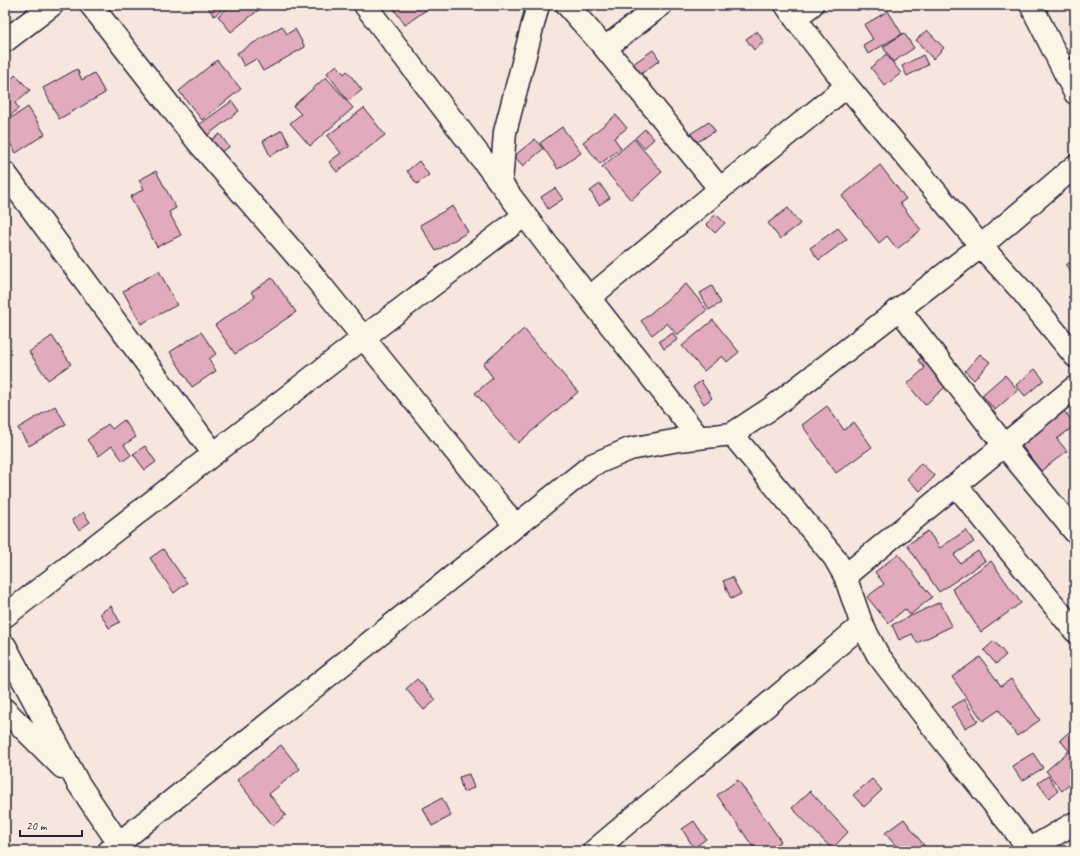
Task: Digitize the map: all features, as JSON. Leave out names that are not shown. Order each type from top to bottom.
[{"type":"street","points":[[5,41],[52,5]]},
{"type":"street","points":[[91,5],[198,142],[307,268],[515,525]]},
{"type":"street","points":[[365,5],[525,216],[699,438]]},
{"type":"street","points":[[501,184],[505,132],[538,5]]},
{"type":"street","points":[[567,5],[720,189]]},
{"type":"street","points":[[604,48],[661,5]]},
{"type":"street","points":[[1031,5],[1075,93]]},
{"type":"street","points":[[798,9],[848,86],[981,246],[1022,290],[1075,356]]},
{"type":"street","points":[[589,298],[720,189],[848,86]]},
{"type":"street","points":[[5,646],[78,783],[117,848],[515,525],[592,465],[630,450],[679,440],[732,434],[773,407],[981,246],[1075,166]]},
{"type":"street","points":[[5,173],[214,454]]},
{"type":"street","points":[[5,616],[364,338],[525,216]]},
{"type":"street","points":[[899,309],[1004,446],[1075,532]]},
{"type":"street","points":[[844,576],[1075,387]]},
{"type":"street","points":[[732,434],[834,557],[844,576],[862,626],[878,654],[936,731],[1031,850],[1075,823]]},
{"type":"street","points":[[956,485],[1075,631]]},
{"type":"street","points":[[594,851],[862,626]]},
{"type":"street","points":[[5,710],[78,783]]},
{"type":"building","points":[[228,5],[214,16],[207,6]]},
{"type":"building","points":[[232,5],[259,5],[261,8],[231,32],[218,16]]},
{"type":"building","points":[[391,5],[433,5],[405,25]]},
{"type":"building","points":[[863,5],[875,5],[868,11]]},
{"type":"building","points":[[888,11],[902,34],[868,54],[863,45],[873,39],[864,25]]},
{"type":"building","points":[[282,26],[287,34],[295,29],[305,47],[263,71],[256,59],[244,66],[237,53]]},
{"type":"building","points":[[927,30],[944,48],[933,59],[916,40]]},
{"type":"building","points":[[757,31],[764,42],[754,50],[746,39]]},
{"type":"building","points":[[904,33],[914,48],[893,62],[883,47]]},
{"type":"building","points":[[653,50],[660,60],[631,81],[623,71]]},
{"type":"building","points":[[886,54],[901,73],[885,86],[871,68]]},
{"type":"building","points":[[923,55],[928,65],[907,76],[902,66]]},
{"type":"building","points":[[1075,55],[1075,70],[1066,60]]},
{"type":"building","points":[[217,60],[241,89],[202,120],[179,91]]},
{"type":"building","points":[[337,65],[344,74],[347,71],[362,90],[348,101],[327,73]]},
{"type":"building","points":[[77,69],[82,80],[94,73],[105,93],[59,119],[43,88]]},
{"type":"building","points":[[15,75],[30,90],[15,103],[19,108],[5,121],[5,85]]},
{"type":"building","points":[[326,77],[353,108],[310,146],[290,123],[301,114],[293,106]]},
{"type":"building","points":[[232,101],[239,111],[201,140],[193,129]]},
{"type":"building","points":[[28,107],[45,134],[16,153],[5,135],[5,122]]},
{"type":"building","points":[[364,108],[385,135],[337,172],[329,162],[341,153],[327,136]]},
{"type":"building","points":[[616,115],[627,128],[614,138],[621,148],[600,164],[583,142]]},
{"type":"building","points":[[709,122],[715,131],[696,143],[690,134]]},
{"type":"building","points":[[562,127],[581,153],[558,169],[540,143]]},
{"type":"building","points":[[645,129],[654,139],[644,148],[635,138]]},
{"type":"building","points":[[282,130],[290,145],[270,156],[263,141]]},
{"type":"building","points":[[220,134],[229,147],[216,155],[208,142]]},
{"type":"building","points":[[535,139],[543,149],[523,166],[514,156]]},
{"type":"building","points":[[634,139],[662,172],[631,200],[602,167]]},
{"type":"building","points":[[419,161],[429,175],[417,184],[407,171]]},
{"type":"building","points":[[880,165],[906,199],[900,203],[921,230],[897,249],[887,236],[879,243],[842,196]]},
{"type":"building","points":[[156,171],[176,208],[169,212],[181,235],[157,247],[130,197],[144,189],[139,180]]},
{"type":"building","points":[[600,184],[610,198],[599,205],[590,191]]},
{"type":"building","points":[[555,188],[563,199],[548,209],[541,197]]},
{"type":"building","points":[[453,206],[468,232],[436,251],[420,225]]},
{"type":"building","points":[[788,208],[800,224],[780,239],[768,223]]},
{"type":"building","points":[[716,214],[725,223],[715,233],[706,224]]},
{"type":"building","points":[[838,228],[847,239],[819,260],[810,248]]},
{"type":"building","points":[[1075,259],[1075,274],[1073,276],[1066,265]]},
{"type":"building","points":[[159,271],[177,305],[141,324],[123,291]]},
{"type":"building","points":[[272,278],[296,312],[235,354],[215,325],[255,297],[251,292]]},
{"type":"building","points":[[686,284],[707,310],[677,335],[667,323],[652,335],[641,321]]},
{"type":"building","points":[[712,286],[721,303],[709,310],[700,293]]},
{"type":"building","points":[[1075,292],[1075,306],[1068,297]]},
{"type":"building","points":[[713,320],[739,352],[727,362],[722,356],[704,371],[682,346]]},
{"type":"building","points":[[524,329],[578,392],[518,443],[475,393],[493,378],[483,364]]},
{"type":"building","points":[[201,332],[216,354],[209,359],[216,371],[192,387],[170,352]]},
{"type":"building","points":[[673,333],[677,340],[664,349],[659,341]]},
{"type":"building","points":[[52,336],[71,364],[48,380],[29,352]]},
{"type":"building","points":[[934,346],[959,375],[925,405],[907,384],[925,368],[918,360]]},
{"type":"building","points":[[980,354],[990,362],[974,380],[965,371]]},
{"type":"building","points":[[1035,369],[1044,380],[1025,396],[1016,385]]},
{"type":"building","points":[[1005,375],[1018,390],[995,410],[982,395]]},
{"type":"building","points":[[701,381],[712,398],[704,404],[693,387]]},
{"type":"building","points":[[55,406],[66,424],[29,446],[18,428]]},
{"type":"building","points":[[827,406],[844,430],[854,422],[872,447],[836,473],[802,425]]},
{"type":"building","points":[[1061,407],[1075,425],[1057,439],[1067,451],[1041,471],[1018,441]]},
{"type":"building","points":[[124,420],[136,437],[124,445],[131,455],[123,461],[112,446],[99,456],[87,440],[108,424],[112,429]]},
{"type":"building","points":[[145,446],[156,462],[145,470],[133,454]]},
{"type":"building","points":[[921,463],[935,476],[920,491],[907,479]]},
{"type":"building","points":[[83,512],[90,522],[79,530],[72,520]]},
{"type":"building","points":[[966,530],[974,542],[954,555],[960,563],[978,551],[985,561],[939,592],[907,545],[928,531],[940,548]]},
{"type":"building","points":[[163,549],[187,583],[174,593],[150,558]]},
{"type":"building","points":[[898,554],[932,597],[910,615],[905,609],[888,623],[867,597],[884,584],[875,572]]},
{"type":"building","points":[[991,561],[1021,603],[981,632],[952,589]]},
{"type":"building","points":[[732,577],[741,594],[731,599],[723,581]]},
{"type":"building","points":[[940,602],[952,626],[917,643],[912,634],[899,640],[892,625]]},
{"type":"building","points":[[111,606],[120,622],[109,628],[100,613]]},
{"type":"building","points":[[994,641],[1006,655],[996,664],[984,650]]},
{"type":"building","points":[[980,657],[1001,686],[1011,679],[1040,720],[1017,736],[999,710],[983,721],[952,677]]},
{"type":"building","points":[[417,679],[436,700],[424,710],[406,689]]},
{"type":"building","points":[[964,699],[978,721],[965,728],[952,707]]},
{"type":"building","points":[[1075,727],[1075,780],[1062,791],[1046,771],[1069,751],[1060,740]]},
{"type":"building","points":[[281,745],[300,769],[269,794],[286,815],[273,826],[237,780]]},
{"type":"building","points":[[1033,753],[1043,768],[1022,781],[1012,766]]},
{"type":"building","points":[[469,774],[474,788],[463,792],[459,777]]},
{"type":"building","points":[[1048,776],[1058,791],[1049,798],[1038,783]]},
{"type":"building","points":[[872,779],[882,790],[864,807],[853,795]]},
{"type":"building","points":[[738,780],[781,841],[767,851],[756,851],[717,795]]},
{"type":"building","points":[[810,791],[848,832],[832,849],[792,808]]},
{"type":"building","points":[[442,798],[451,816],[432,826],[423,808]]},
{"type":"building","points":[[904,819],[925,847],[919,851],[900,851],[885,833]]},
{"type":"building","points":[[694,821],[706,839],[694,848],[682,829]]}]
